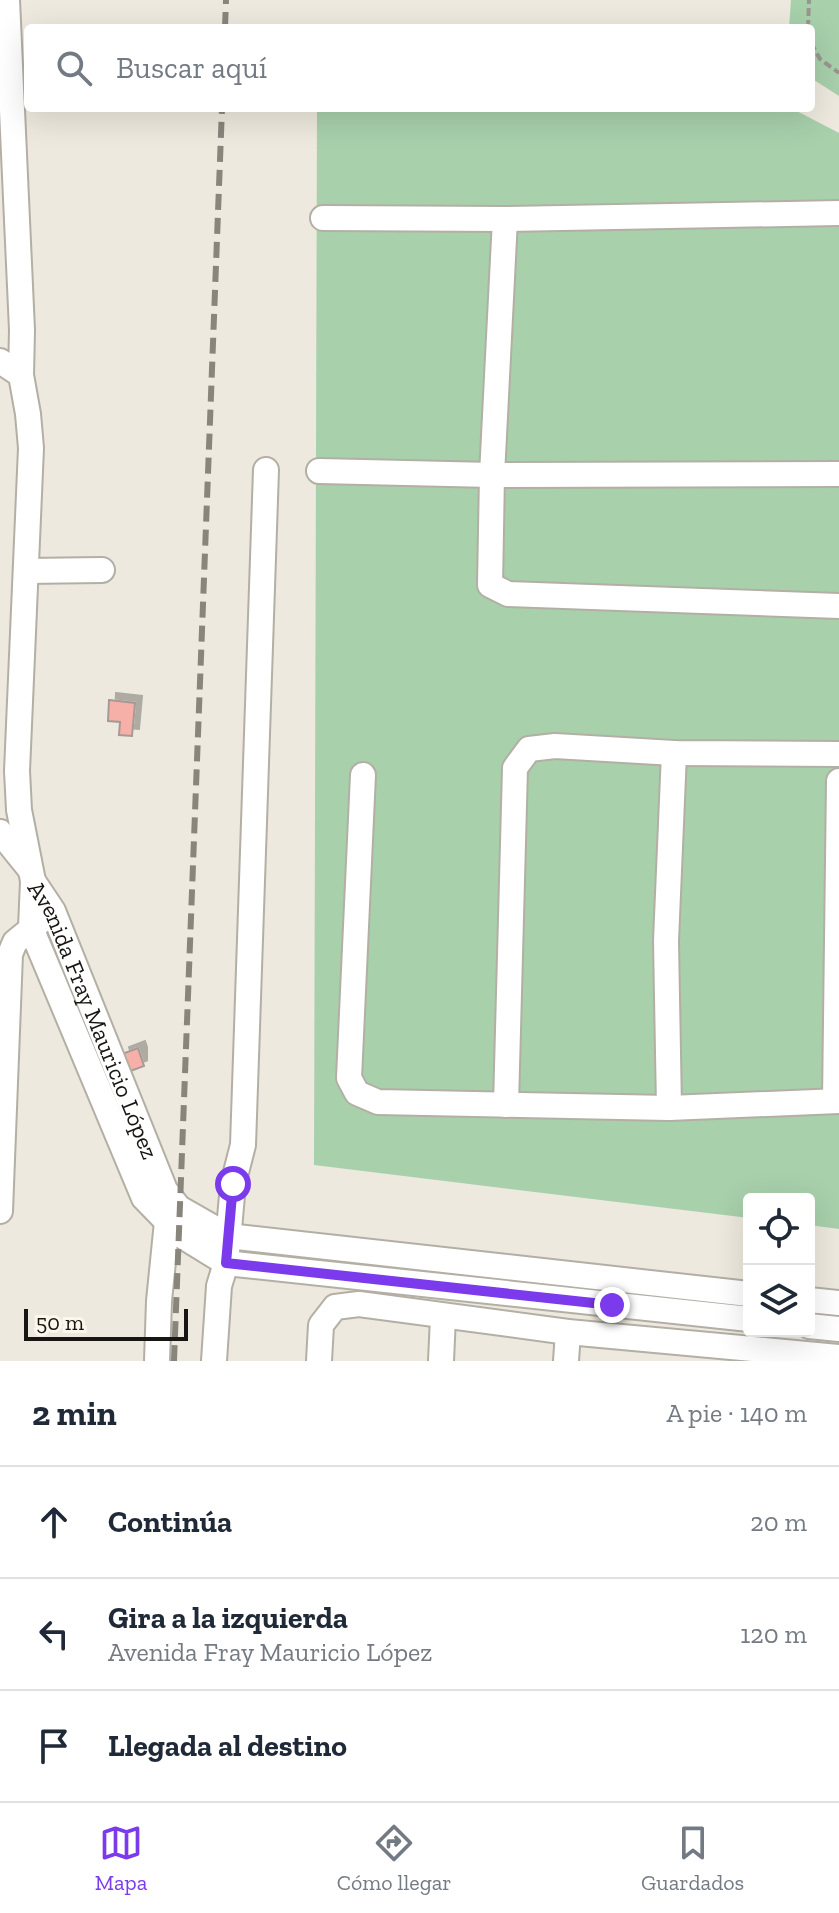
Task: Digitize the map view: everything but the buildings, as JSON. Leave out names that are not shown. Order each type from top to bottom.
[{"type":"street","points":[[7,0],[8,206],[22,330],[21,375],[31,448],[17,771],[19,810],[32,876]]},
{"type":"street","points":[[323,218],[505,219],[839,213]]},
{"type":"street","points":[[505,219],[492,475],[490,585],[508,594],[839,606]]},
{"type":"street","points":[[0,361],[21,375]]},
{"type":"street","points":[[214,1361],[219,1286],[226,1263],[233,1184],[243,1145],[266,470]]},
{"type":"street","points":[[319,471],[492,475],[839,474]]},
{"type":"street","points":[[26,571],[102,570]]},
{"type":"street","points":[[506,1105],[515,768],[529,749],[555,746],[674,753],[839,754]]},
{"type":"street","points":[[669,1108],[666,941],[674,753]]},
{"type":"street","points":[[363,775],[349,1078],[357,1093],[378,1102],[669,1108],[837,1101],[839,781]]},
{"type":"street","points":[[0,832],[32,876]]},
{"type":"street","name":"Avenida Fray Mauricio López","points":[[32,876],[31,928],[144,1198],[169,1210],[179,1208],[228,1236],[743,1293]]},
{"type":"street","name":"Avenida Fray Mauricio López","points":[[32,876],[53,911],[165,1190],[179,1234],[226,1263],[743,1318]]},
{"type":"street","points":[[0,1211],[10,954],[15,942],[53,911]]},
{"type":"street","points":[[157,1361],[169,1210]]},
{"type":"street","points":[[815,1301],[839,1303]]},
{"type":"street","points":[[319,1361],[321,1325],[335,1307],[359,1304],[690,1352],[839,1357]]},
{"type":"street","points":[[441,1361],[443,1317]]},
{"type":"street","points":[[815,1327],[839,1329]]},
{"type":"street","points":[[566,1361],[568,1332]]},
{"type":"path","points":[[808,24],[809,0]]},
{"type":"path","points":[[815,50],[820,59],[839,73]]},
{"type":"green space","points":[[791,0],[839,0],[839,96],[815,81],[815,24],[789,24]]},
{"type":"green space","points":[[317,112],[799,112],[839,133],[839,1229],[815,1226],[815,1193],[743,1193],[743,1217],[314,1165]]},
{"type":"railway","points":[[225,24],[226,0]]},
{"type":"railway","points":[[174,1361],[222,112]]},
{"type":"route","points":[[233,1184],[226,1263],[612,1305]]}]
